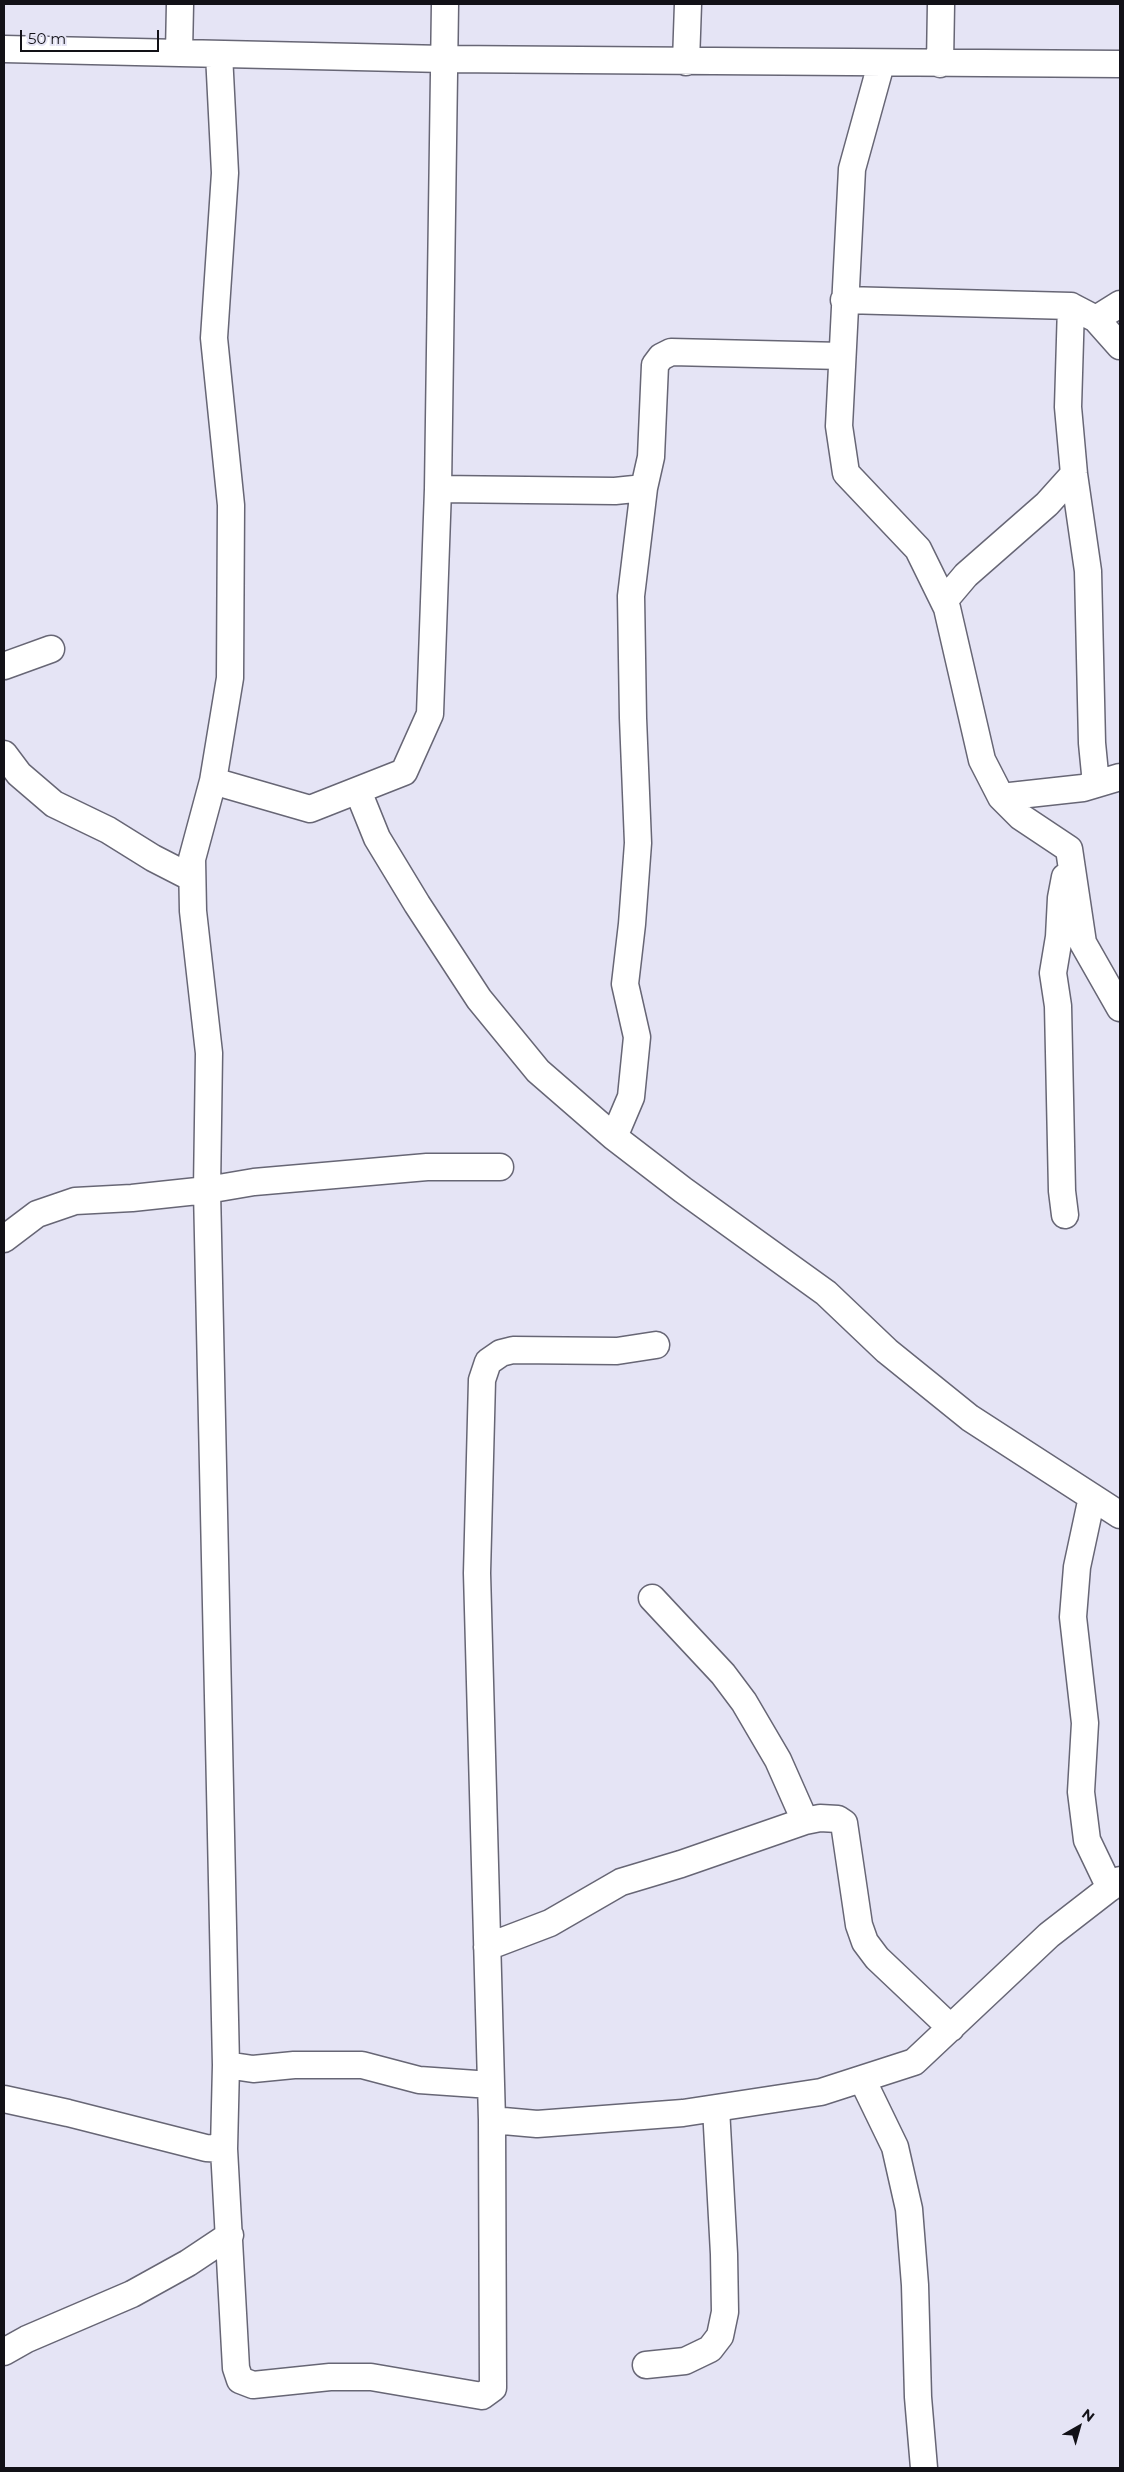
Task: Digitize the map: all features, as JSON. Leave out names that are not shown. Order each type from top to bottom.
[{"type":"street","points":[[179,53],[180,4]]},
{"type":"street","points":[[213,781],[310,808],[404,772],[430,714],[438,488],[445,4]]},
{"type":"street","points":[[686,62],[688,4]]},
{"type":"street","points":[[940,64],[942,4]]},
{"type":"street","points":[[4,49],[444,59],[881,64],[1120,64]]},
{"type":"street","points":[[219,54],[225,173],[214,338],[231,505],[232,609],[230,678],[213,781],[192,859],[192,878],[193,911],[209,1053],[207,1190],[226,2065],[224,2149],[236,2368],[240,2380],[254,2384],[330,2377],[372,2377],[482,2396],[493,2388],[492,2120],[477,1572],[484,1371],[488,1362],[501,1353],[513,1350],[617,1351],[656,1345]]},
{"type":"street","points":[[881,64],[852,168],[839,426],[846,473],[918,549],[944,602],[982,760],[1001,797],[1021,817],[1069,849],[1082,943],[1120,1008]]},
{"type":"street","points":[[844,300],[1071,306],[1096,319],[1120,346]]},
{"type":"street","points":[[1096,319],[1120,304]]},
{"type":"street","points":[[1001,797],[1083,788],[1108,781],[1092,743],[1088,571],[1074,474],[1068,407],[1071,306]]},
{"type":"street","points":[[614,1137],[631,1098],[637,1036],[625,984],[638,844],[631,596],[644,488],[651,457],[654,365],[660,357],[671,352],[842,356]]},
{"type":"street","points":[[944,602],[966,575],[1046,504],[1074,474]]},
{"type":"street","points":[[438,488],[615,491],[644,488]]},
{"type":"street","points":[[4,666],[51,649]]},
{"type":"street","points":[[4,754],[19,774],[54,804],[108,830],[153,858],[192,878]]},
{"type":"street","points":[[358,790],[377,838],[417,904],[479,999],[538,1070],[614,1137],[683,1190],[826,1293],[887,1351],[970,1418],[1120,1515]]},
{"type":"street","points":[[1065,1215],[1062,1191],[1058,1006],[1053,973],[1059,937],[1061,898],[1069,849]]},
{"type":"street","points":[[4,1239],[37,1214],[75,1201],[207,1190],[254,1182],[426,1167],[500,1167]]},
{"type":"street","points":[[492,2120],[537,2124],[683,2113],[821,2092],[914,2062],[1049,1935],[1115,1884],[1087,1840],[1081,1792],[1085,1723],[1073,1617],[1077,1567],[1092,1497]]},
{"type":"street","points":[[652,1598],[712,1661],[744,1702],[778,1760],[805,1821]]},
{"type":"street","points":[[487,1947],[550,1922],[621,1882],[681,1864],[805,1821],[820,1818],[838,1819],[844,1823],[859,1925],[866,1942],[877,1958],[951,2028]]},
{"type":"street","points":[[226,2065],[253,2069],[294,2065],[362,2065],[419,2080],[491,2085]]},
{"type":"street","points":[[862,2079],[895,2148],[909,2209],[918,2397],[924,2468]]},
{"type":"street","points":[[4,2100],[68,2113],[197,2146],[224,2149]]},
{"type":"street","points":[[646,2365],[685,2361],[710,2349],[720,2336],[725,2312],[724,2254],[716,2108]]},
{"type":"street","points":[[4,2352],[132,2294],[188,2263],[230,2235]]}]
